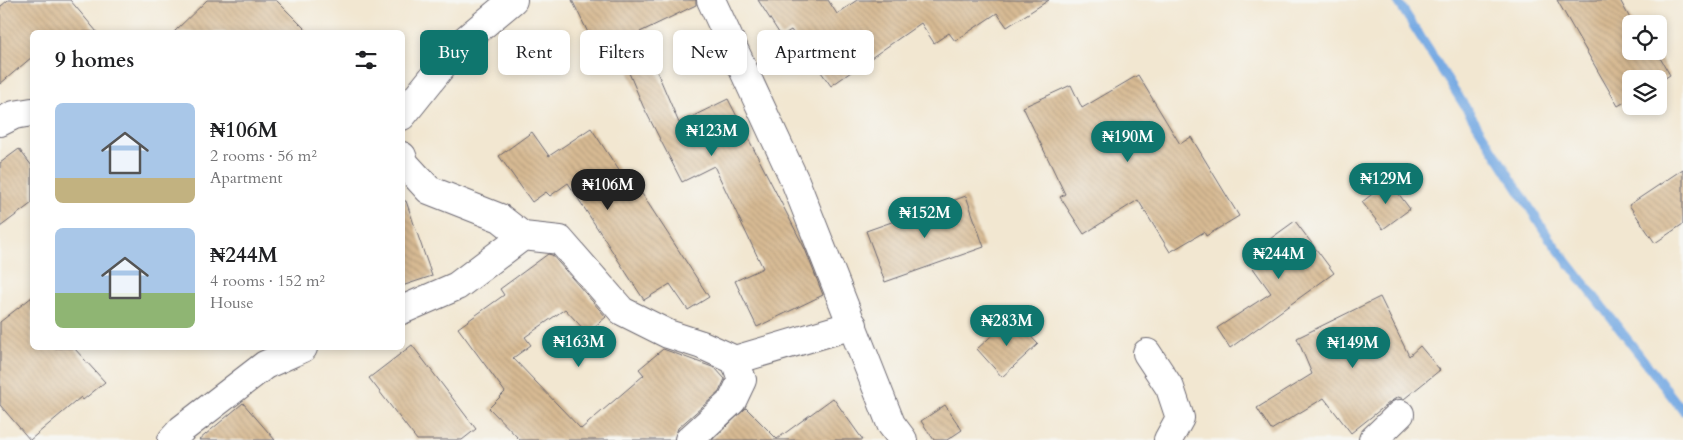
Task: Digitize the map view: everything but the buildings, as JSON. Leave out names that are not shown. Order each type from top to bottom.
[{"type":"street","points":[[405,112],[458,46],[512,0]]},
{"type":"street","points":[[711,0],[795,181],[853,325],[890,424],[903,440]]},
{"type":"street","points":[[0,122],[14,115],[30,112]]},
{"type":"street","points":[[405,164],[429,190],[500,218],[523,236],[560,240],[622,311],[668,334],[702,345],[735,360],[853,325]]},
{"type":"street","points":[[405,309],[457,286],[523,236]]},
{"type":"street","points":[[172,440],[182,429],[265,365],[299,350]]},
{"type":"street","points":[[1148,353],[1170,388],[1180,418],[1168,440]]},
{"type":"street","points":[[689,440],[732,401],[742,380],[735,360]]},
{"type":"street","points":[[1372,440],[1400,414]]},
{"type":"waterway","points":[[1397,0],[1549,238],[1683,411]]}]
